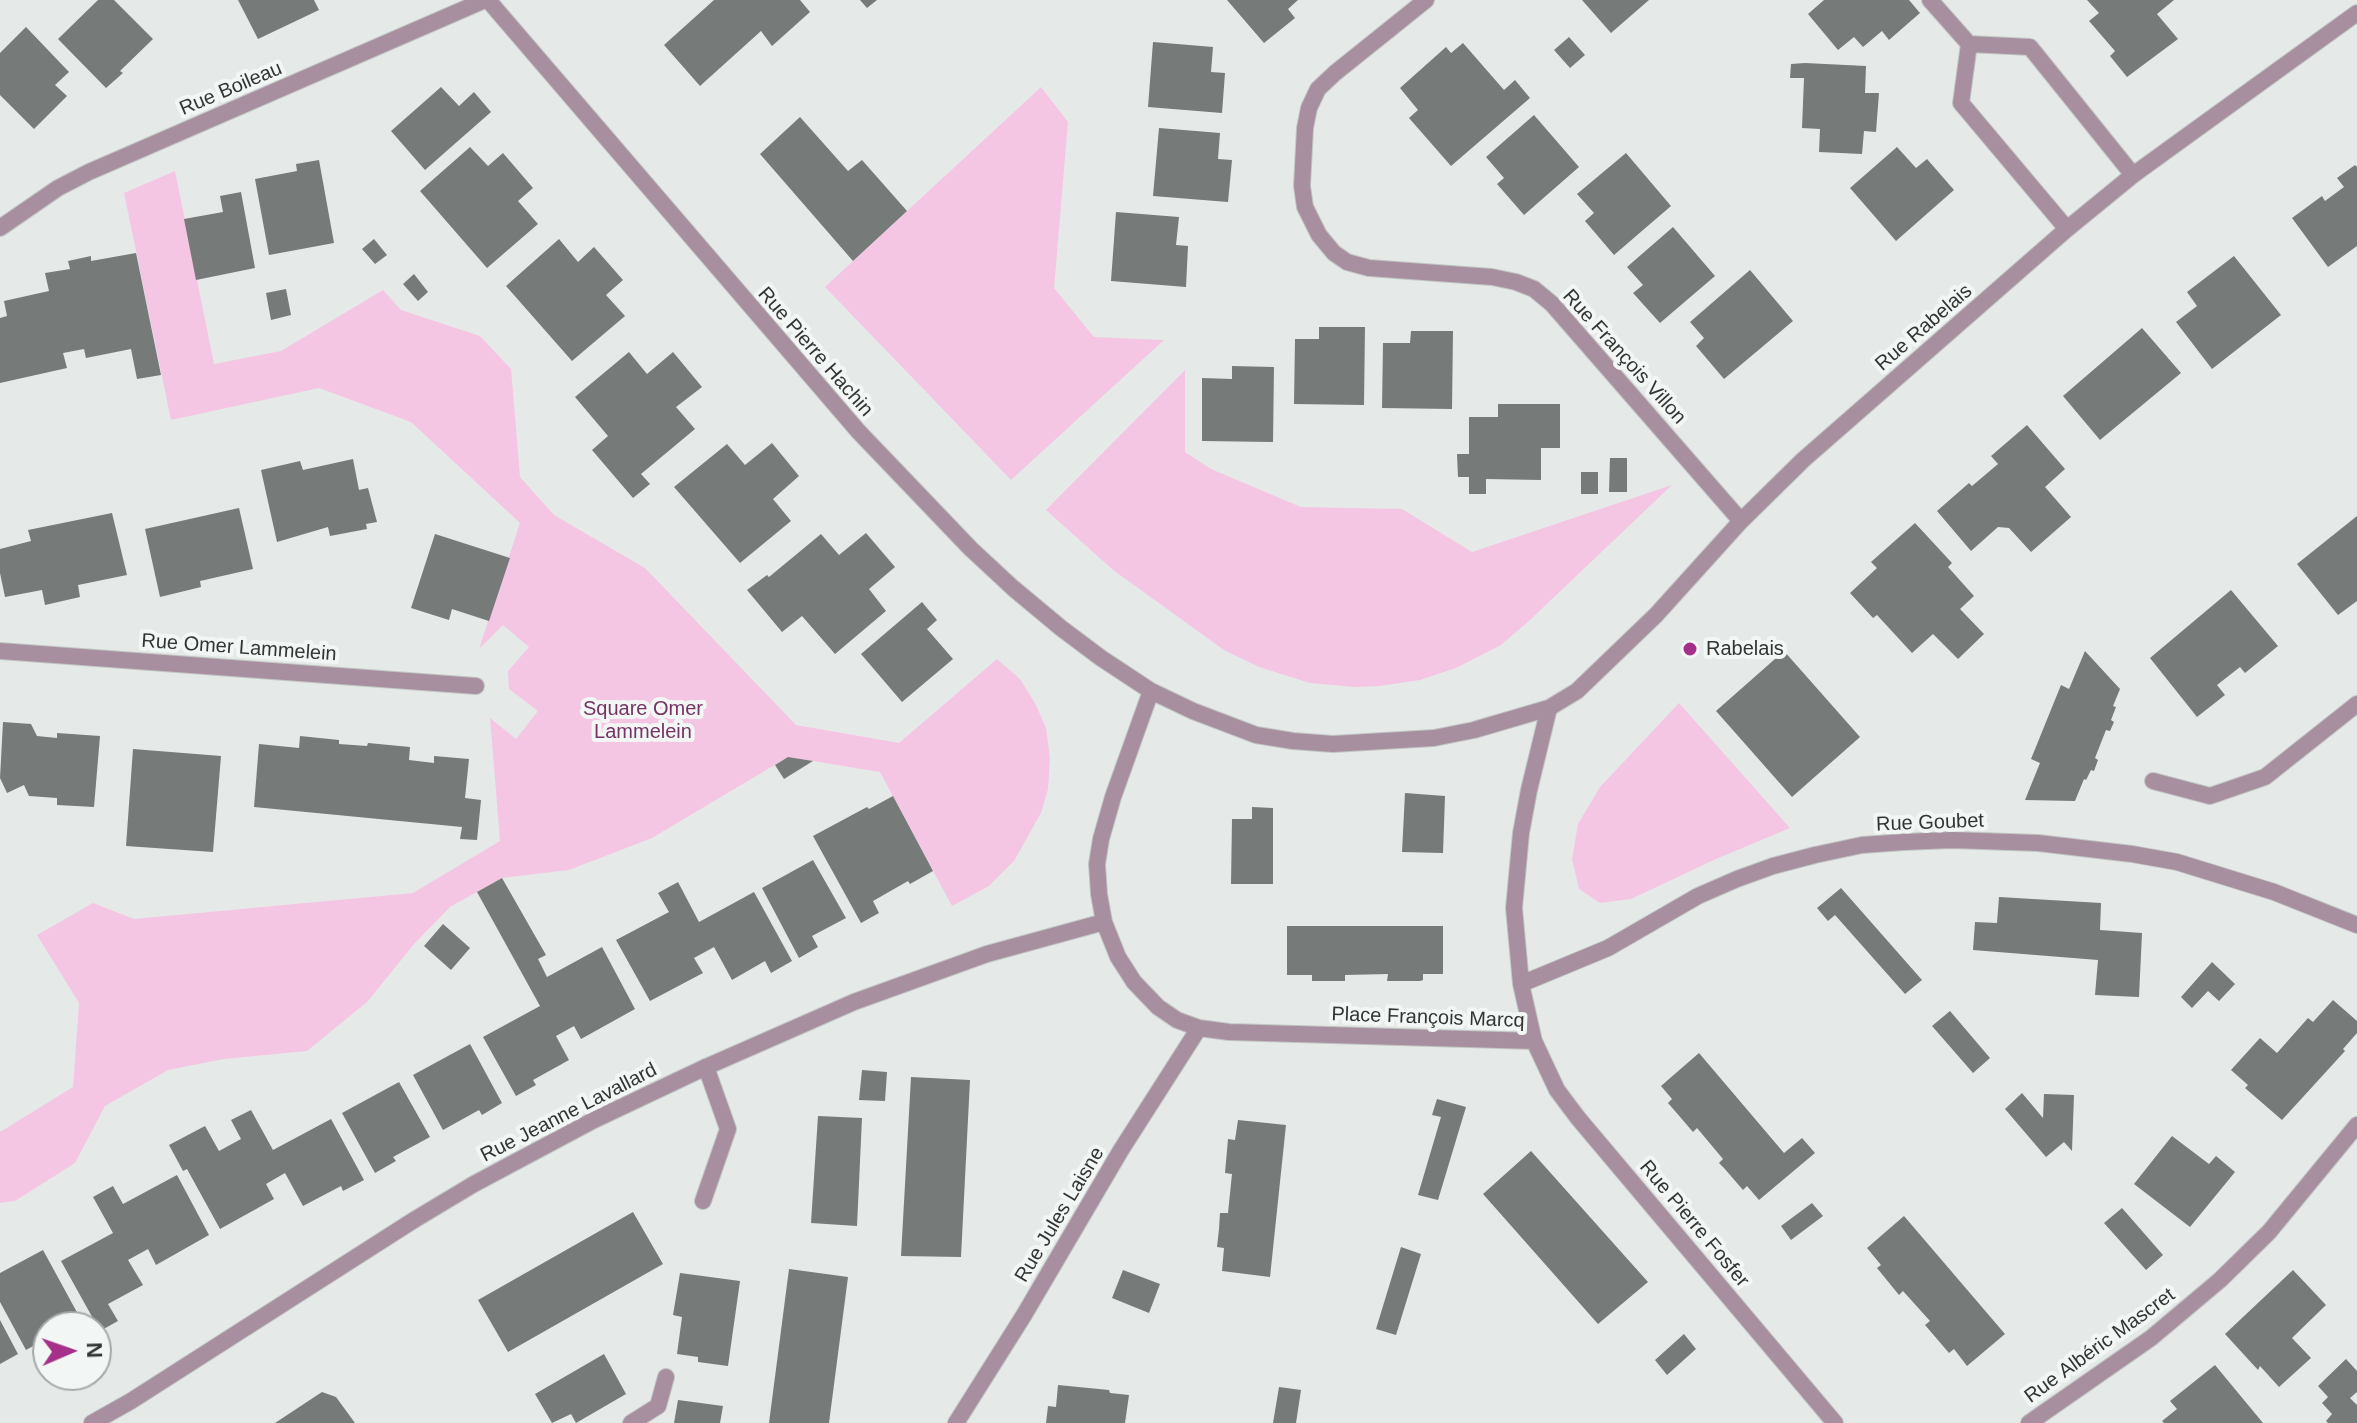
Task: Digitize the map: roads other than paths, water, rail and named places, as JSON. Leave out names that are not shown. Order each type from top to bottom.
[{"type":"street","name":"Rue Boileau","points":[[0,228],[58,188],[89,172],[486,0]]},
{"type":"street","name":"Rue Pierre Hachin","points":[[486,0],[893,470],[1013,588],[1061,628],[1151,691]]},
{"type":"street","name":"Rue François Villon","points":[[1426,0],[1335,73],[1318,89],[1309,108],[1302,186],[1305,207],[1319,235],[1334,253],[1347,262],[1369,268],[1492,277],[1534,289],[1552,304],[1741,521]]},
{"type":"street","points":[[1930,0],[1969,44],[2030,47],[2133,175]]},
{"type":"street","name":"Rue Rabelais","points":[[1549,708],[1577,691],[1637,635],[1741,521],[1803,460],[2067,229],[2133,175],[2357,13]]},
{"type":"street","points":[[1969,44],[1961,103],[2067,229]]},
{"type":"street","name":"Rue Omer Lammelein","points":[[0,651],[476,686]]},
{"type":"street","points":[[1151,691],[1256,735],[1333,744],[1434,738],[1549,708]]},
{"type":"street","name":"Place François Marcq","points":[[1151,691],[1101,839],[1097,864],[1104,922],[1118,957],[1134,982],[1158,1007],[1177,1020],[1199,1028],[1244,1032],[1534,1041],[1521,984],[1514,908],[1516,871],[1529,790],[1549,708]]},
{"type":"street","points":[[2153,781],[2210,796],[2265,777],[2357,704]]},
{"type":"street","name":"Rue Goubet","points":[[1521,984],[1618,944],[1698,896],[1737,879],[1815,855],[1862,845],[1904,842],[2038,843],[2162,860],[2239,880],[2357,925]]},
{"type":"street","name":"Rue Jeanne Lavallard","points":[[92,1423],[474,1184],[594,1120],[829,1013],[937,971],[1104,922]]},
{"type":"street","name":"Rue Jules Laisne","points":[[956,1423],[1121,1150],[1199,1028]]},
{"type":"street","name":"Rue Pierre Fosfer","points":[[1534,1041],[1557,1090],[1578,1118],[1835,1423]]},
{"type":"street","points":[[703,1201],[728,1129],[706,1067]]},
{"type":"street","name":"Rue Albéric Mascret","points":[[2029,1423],[2151,1338],[2220,1280],[2269,1232],[2357,1125]]},
{"type":"street","points":[[631,1423],[658,1406],[666,1377]]},
{"type":"place","name":"Rabelais","points":[[1690,649]]},
{"type":"park label","name":"Square Omer Lammelein","points":[[643,720]]}]
